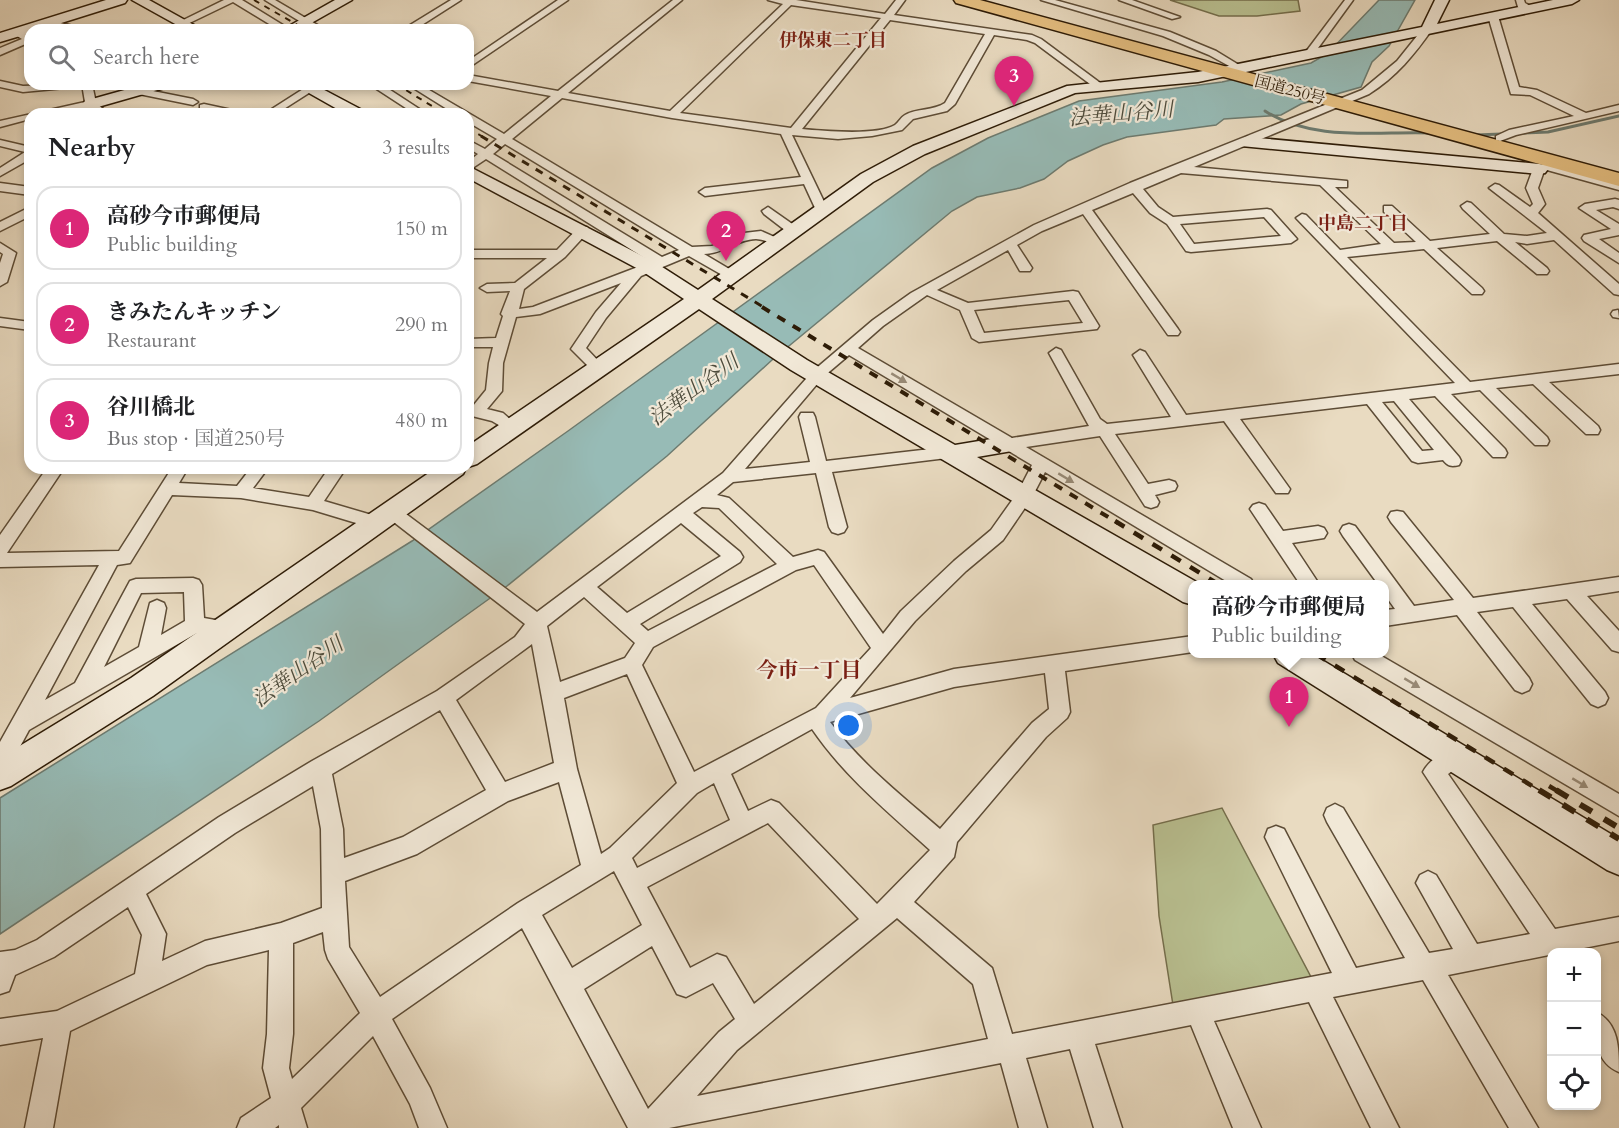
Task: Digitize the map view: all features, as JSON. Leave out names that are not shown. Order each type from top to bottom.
[{"type":"highway","name":"国道250号","points":[[962,0],[1239,70]]},
{"type":"highway","name":"国道250号","points":[[989,0],[1346,101],[1546,166],[1619,180]]},
{"type":"highway","name":"国道250号","points":[[1346,101],[1500,138],[1619,171]]},
{"type":"street","points":[[44,24],[120,0]]},
{"type":"street","points":[[59,24],[134,0]]},
{"type":"street","points":[[139,0],[182,23],[231,0]]},
{"type":"street","points":[[236,0],[278,24]]},
{"type":"street","points":[[269,0],[311,24]]},
{"type":"street","points":[[300,24],[345,0]]},
{"type":"street","points":[[417,24],[456,0]]},
{"type":"street","points":[[474,61],[564,0]]},
{"type":"street","points":[[474,165],[678,0]]},
{"type":"street","points":[[772,0],[1034,39],[1098,85]]},
{"type":"street","points":[[789,131],[902,0]]},
{"type":"street","points":[[1046,0],[1118,18],[1218,56],[1239,70]]},
{"type":"street","points":[[1071,7],[1082,0]]},
{"type":"street","points":[[1123,0],[1175,17]]},
{"type":"street","points":[[1142,6],[1151,0]]},
{"type":"street","points":[[1310,53],[1349,0]]},
{"type":"street","points":[[2,970],[36,954],[132,891],[226,825],[320,768],[444,698],[522,643],[537,623],[729,477],[809,370],[848,348],[926,290],[1038,228],[1134,186],[1346,101],[1394,70],[1411,54],[1442,0]]},
{"type":"street","points":[[474,454],[876,173],[919,150],[1072,89],[1239,70],[1310,53],[1493,16],[1525,4],[1572,0]]},
{"type":"street","points":[[672,115],[790,1]]},
{"type":"street","points":[[1493,16],[1514,91],[1533,92],[1585,117]]},
{"type":"street","points":[[0,38],[24,30]]},
{"type":"street","points":[[474,79],[672,115],[789,131],[838,136],[872,133],[898,128],[909,117],[943,109],[951,104],[952,97],[991,32]]},
{"type":"street","points":[[0,43],[24,36]]},
{"type":"street","points":[[0,52],[24,42]]},
{"type":"street","points":[[0,84],[24,89]]},
{"type":"street","points":[[88,90],[91,104],[94,108]]},
{"type":"street","points":[[69,108],[142,90]]},
{"type":"street","points":[[278,108],[304,90]]},
{"type":"street","points":[[317,90],[348,108]]},
{"type":"street","points":[[383,90],[410,107],[434,90]]},
{"type":"street","points":[[422,90],[453,108]]},
{"type":"street","points":[[138,91],[212,108]]},
{"type":"street","points":[[162,107],[176,99]]},
{"type":"street","points":[[1500,138],[1513,132],[1619,108]]},
{"type":"street","points":[[0,124],[24,118]]},
{"type":"street","points":[[474,121],[731,276]]},
{"type":"street","points":[[789,131],[822,210]]},
{"type":"street","points":[[1247,142],[1546,166],[1619,186]]},
{"type":"street","points":[[0,143],[24,150]]},
{"type":"street","points":[[474,146],[649,267],[809,370],[955,452],[1188,591]]},
{"type":"street","points":[[0,173],[24,156]]},
{"type":"street","points":[[1531,213],[1539,204],[1532,188],[1546,166]]},
{"type":"street","points":[[1177,170],[1343,184]]},
{"type":"street","points":[[474,173],[649,267]]},
{"type":"street","points":[[705,192],[731,195],[808,180]]},
{"type":"street","points":[[1323,182],[1391,247]]},
{"type":"street","points":[[1134,186],[1154,210],[1171,221],[1191,248],[1291,239],[1268,213],[1171,221]]},
{"type":"street","points":[[0,187],[24,190]]},
{"type":"street","points":[[1495,188],[1531,213],[1618,289]]},
{"type":"street","points":[[1618,203],[1585,207],[1619,230]]},
{"type":"street","points":[[1467,206],[1542,272]]},
{"type":"street","points":[[1085,208],[1173,332]]},
{"type":"street","points":[[1388,209],[1477,291]]},
{"type":"street","points":[[768,211],[794,231]]},
{"type":"street","points":[[0,227],[24,214]]},
{"type":"street","points":[[1302,218],[1468,388]]},
{"type":"street","points":[[474,409],[494,391],[496,363],[508,314],[518,287],[560,254],[583,230]]},
{"type":"street","points":[[1619,230],[1588,238],[1619,259]]},
{"type":"street","points":[[508,314],[535,311],[689,251],[714,250],[748,236],[761,236],[780,242]]},
{"type":"street","points":[[1338,254],[1500,237],[1527,240],[1556,236]]},
{"type":"street","points":[[1009,244],[1014,248],[1025,268]]},
{"type":"street","points":[[0,247],[10,254],[0,282]]},
{"type":"street","points":[[474,254],[560,254]]},
{"type":"street","points":[[597,367],[578,349],[601,315],[649,267]]},
{"type":"street","points":[[487,288],[518,287]]},
{"type":"street","points":[[926,290],[966,307],[1073,296],[1092,326],[979,338],[966,307]]},
{"type":"street","points":[[1,323],[24,325]]},
{"type":"street","points":[[474,343],[501,342]]},
{"type":"street","points":[[848,348],[1006,445],[1041,463],[1237,580]]},
{"type":"street","points":[[1056,353],[1075,373],[1094,422],[1104,430],[1148,497],[1169,486]]},
{"type":"street","points":[[1140,355],[1182,421]]},
{"type":"street","points":[[729,477],[820,465],[955,452],[1104,430],[1619,369]]},
{"type":"street","points":[[1538,380],[1592,430]]},
{"type":"street","points":[[1485,386],[1541,441]]},
{"type":"street","points":[[1439,391],[1488,434],[1499,453]]},
{"type":"street","points":[[1371,399],[1418,457],[1450,457],[1398,396]]},
{"type":"street","points":[[474,411],[497,417],[512,428]]},
{"type":"street","points":[[1228,416],[1282,489]]},
{"type":"street","points":[[807,417],[838,527]]},
{"type":"street","points":[[819,716],[882,648],[908,615],[997,535],[1025,495],[1041,463]]},
{"type":"street","points":[[0,549],[52,474]]},
{"type":"street","points":[[0,560],[124,558],[177,474]]},
{"type":"street","points":[[241,492],[255,474]]},
{"type":"street","points":[[313,504],[335,474]]},
{"type":"street","points":[[0,775],[142,687],[445,474]]},
{"type":"street","points":[[168,489],[241,492],[384,517],[537,623],[554,693],[566,769],[594,871]]},
{"type":"street","points":[[698,500],[723,502],[790,565]]},
{"type":"street","points":[[1259,509],[1307,580]]},
{"type":"street","points":[[626,623],[734,557],[681,513]]},
{"type":"street","points":[[1397,517],[1522,684]]},
{"type":"street","points":[[1349,531],[1385,580]]},
{"type":"street","points":[[1278,538],[1318,532]]},
{"type":"street","points":[[554,693],[632,664],[646,641],[790,565],[818,556],[882,648]]},
{"type":"street","points":[[0,762],[5,747],[21,724],[112,558]]},
{"type":"street","points":[[82,689],[136,586],[193,585],[195,625]]},
{"type":"street","points":[[1389,618],[1618,585]]},
{"type":"street","points":[[1389,586],[1410,615]]},
{"type":"street","points":[[585,587],[646,641]]},
{"type":"street","points":[[1571,591],[1619,644]]},
{"type":"street","points":[[1517,599],[1598,698]]},
{"type":"street","points":[[147,653],[157,608]]},
{"type":"street","points":[[21,724],[195,625],[225,629]]},
{"type":"street","points":[[251,1128],[290,1116],[376,1015],[526,911],[618,856],[689,786],[819,716],[954,678],[1188,645]]},
{"type":"street","points":[[1294,658],[1619,858]]},
{"type":"street","points":[[1369,658],[1619,806]]},
{"type":"street","points":[[632,664],[689,786]]},
{"type":"street","points":[[649,1124],[728,1041],[897,903],[946,849],[946,838],[1039,730],[1060,712],[1054,664]]},
{"type":"street","points":[[444,698],[500,794]]},
{"type":"street","points":[[819,716],[845,757],[946,849]]},
{"type":"street","points":[[1455,757],[1434,772],[1547,947]]},
{"type":"street","points":[[320,768],[332,829],[334,916],[338,950],[421,1097],[433,1128]]},
{"type":"street","points":[[334,873],[409,846],[500,794],[566,769]]},
{"type":"street","points":[[719,770],[743,825]]},
{"type":"street","points":[[632,883],[771,810],[876,920]]},
{"type":"street","points":[[1335,814],[1524,1128]]},
{"type":"street","points":[[1276,837],[1349,981]]},
{"type":"street","points":[[618,856],[686,985],[717,966],[751,1023]]},
{"type":"street","points":[[1428,883],[1471,957]]},
{"type":"street","points":[[132,891],[154,934],[146,981]]},
{"type":"street","points":[[897,903],[983,977],[1033,1128]]},
{"type":"street","points":[[526,911],[649,1124]]},
{"type":"street","points":[[0,1032],[59,1023],[205,953],[281,935],[334,916]]},
{"type":"street","points":[[649,1124],[1349,981],[1471,957],[1547,947],[1619,929]]},
{"type":"street","points":[[568,985],[656,930]]},
{"type":"street","points":[[281,935],[280,1034],[276,1068],[290,1116]]},
{"type":"street","points":[[1315,988],[1385,1128]]},
{"type":"street","points":[[1198,1012],[1247,1128]]},
{"type":"street","points":[[39,1128],[59,1023]]},
{"type":"street","points":[[1601,1032],[1619,1059]]},
{"type":"street","points":[[1079,1036],[1108,1128]]},
{"type":"green space","points":[[1170,0],[1298,0],[1300,11],[1257,16],[1219,16]]},
{"type":"green space","points":[[1222,808],[1311,977],[1173,1005],[1159,916],[1153,825]]},
{"type":"water","name":"法華山谷川","points":[[1379,0],[1415,0],[1389,46],[1372,62],[1361,87],[1301,104],[1281,115],[1224,119],[1216,125],[1127,137],[1068,161],[1044,179],[1020,188],[977,197],[952,211],[772,360],[667,456],[507,586],[319,721],[0,934],[0,798],[412,541],[932,168],[988,138],[1079,101],[1222,82],[1311,63],[1327,54]]},
{"type":"waterway","points":[[1265,111],[1283,121],[1324,131],[1431,133]]},
{"type":"waterway","points":[[1476,135],[1548,132],[1619,116]]},
{"type":"railway","points":[[254,0],[296,24]]},
{"type":"railway","points":[[406,90],[435,108]]},
{"type":"railway","points":[[474,132],[483,137]]},
{"type":"railway","points":[[481,136],[765,308]]},
{"type":"railway","points":[[762,307],[1118,523]]},
{"type":"railway","points":[[1115,521],[1211,580]]},
{"type":"railway","points":[[1323,658],[1542,792]]},
{"type":"railway","points":[[1549,786],[1559,792]]},
{"type":"railway","points":[[1539,790],[1619,839]]},
{"type":"railway","points":[[1556,790],[1619,828]]},
{"type":"place","name":"谷川橋北","points":[[1014,106]]},
{"type":"place","name":"きみたんキッチン","points":[[726,261]]},
{"type":"place","name":"高砂今市郵便局","points":[[1289,727]]},
{"type":"district","name":"伊保東二丁目","points":[[833,40]]},
{"type":"district","name":"中島二丁目","points":[[1363,223]]},
{"type":"district","name":"今市一丁目","points":[[809,670]]}]
